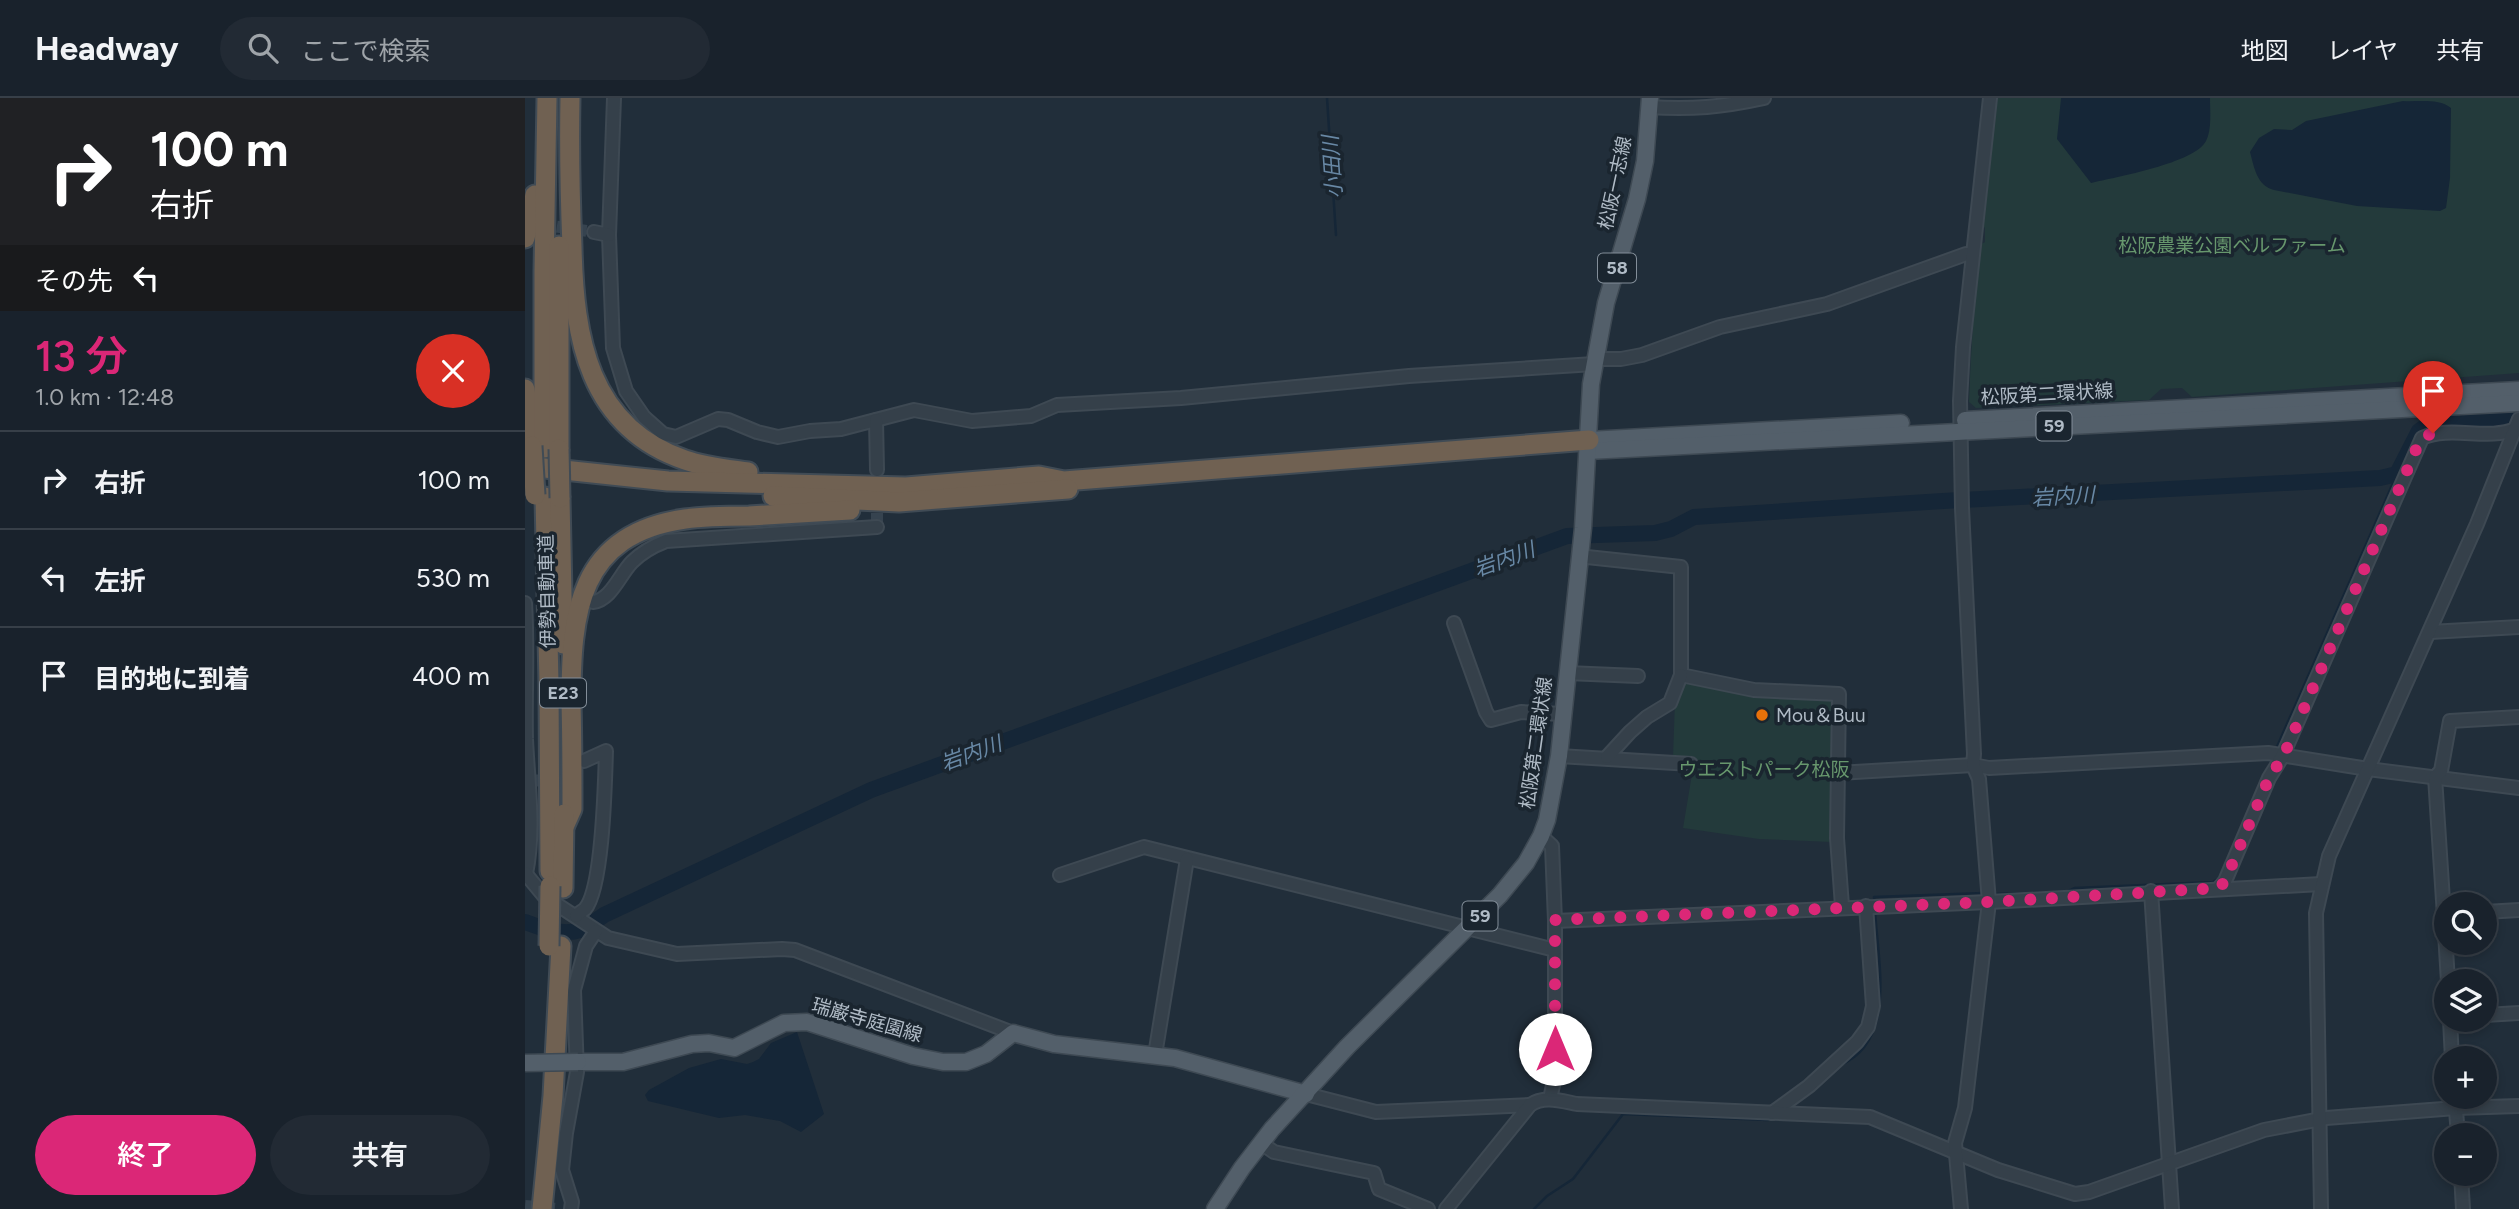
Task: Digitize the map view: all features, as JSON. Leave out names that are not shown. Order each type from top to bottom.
[{"type":"highway","points":[[525,238],[535,200],[540,98]]},
{"type":"highway","name":"伊勢自動車道","points":[[547,98],[544,246],[545,448],[564,827],[557,887]]},
{"type":"highway","name":"伊勢自動車道","points":[[545,448],[562,98]]},
{"type":"highway","points":[[570,98],[569,162],[575,312],[591,375],[605,400],[620,419],[641,438],[664,451],[710,466],[807,484]]},
{"type":"highway","points":[[525,389],[545,448]]},
{"type":"highway","points":[[525,466],[668,481],[906,487],[1039,476],[1064,481],[1588,445]]},
{"type":"highway","points":[[564,827],[572,809],[571,668],[573,632],[582,595],[594,572],[606,557],[635,533],[656,525],[686,519],[860,510],[899,502],[1588,445]]},
{"type":"highway","points":[[525,473],[597,484],[720,494],[899,502]]},
{"type":"highway","name":"伊勢自動車道","points":[[543,1209],[553,1096],[557,887],[547,583],[547,497]]},
{"type":"highway","name":"伊勢自動車道","points":[[530,1209],[555,946]]},
{"type":"main road","name":"松阪一志線","points":[[1588,445],[1594,362],[1606,303],[1637,199],[1645,161],[1650,103]]},
{"type":"main road","name":"松阪第二環状線","points":[[1959,426],[2519,390]]},
{"type":"main road","name":"松阪第二環状線","points":[[1215,1209],[1261,1143],[1346,1047],[1511,883],[1541,836],[1549,813],[1559,756],[1583,543],[1588,445],[1959,426],[2519,403]]},
{"type":"main road","name":"瑞巌寺庭園線","points":[[525,1063],[624,1062],[692,1044],[709,1043],[734,1048],[784,1023],[807,1021],[913,1056],[943,1062],[967,1062],[986,1054],[1013,1033]]},
{"type":"main road","points":[[1013,1033],[1054,1044],[1155,1055],[1199,1064],[1306,1094]]},
{"type":"street","points":[[614,98],[609,235],[613,348],[621,380],[644,417],[663,434],[677,437],[718,419],[728,419],[757,432],[778,437],[841,429],[914,410],[972,421],[1031,416],[1058,405],[1139,401],[1621,359],[1641,355],[1720,327],[1827,304],[1972,254]]},
{"type":"street","points":[[1650,103],[1700,109],[1764,98]]},
{"type":"street","points":[[1961,1209],[1955,1143],[1965,1108],[1988,896],[1979,779],[1973,765],[1959,426],[1962,347],[1990,98]]},
{"type":"street","points":[[594,232],[609,235]]},
{"type":"street","points":[[876,420],[877,470]]},
{"type":"street","points":[[2321,1209],[2316,913],[2321,884],[2329,856],[2430,632],[2517,425]]},
{"type":"street","points":[[2219,888],[2225,881],[2277,755],[2422,438],[2433,433],[2497,433],[2517,425]]},
{"type":"street","points":[[593,602],[606,597],[623,572],[641,554],[666,541],[877,527]]},
{"type":"street","points":[[1583,543],[1681,567],[1681,675],[1670,703],[1647,717],[1607,757]]},
{"type":"street","points":[[525,604],[529,860],[526,874],[544,896],[608,938],[677,954],[782,948],[795,950],[1013,1033]]},
{"type":"street","points":[[1454,623],[1491,720],[1521,712],[1563,714]]},
{"type":"street","points":[[2430,632],[2519,627]]},
{"type":"street","points":[[1567,673],[1638,676]]},
{"type":"street","points":[[1681,675],[1754,690],[1839,694],[1837,838],[1842,906]]},
{"type":"street","points":[[2443,892],[2435,777],[2441,771],[2450,721],[2519,717]]},
{"type":"street","points":[[576,916],[585,909],[593,892],[603,831],[606,751],[584,761]]},
{"type":"street","points":[[1837,774],[1973,765],[1989,768],[2277,755],[2519,788]]},
{"type":"street","points":[[1559,756],[1691,764]]},
{"type":"street","points":[[1541,836],[1552,846],[1555,920],[1555,1076],[1550,1099]]},
{"type":"street","points":[[1060,875],[1144,847],[1555,950]]},
{"type":"street","points":[[1155,1055],[1187,859]]},
{"type":"street","points":[[1555,920],[1872,906],[1988,896],[2321,884]]},
{"type":"street","points":[[2151,891],[2172,1209]]},
{"type":"street","points":[[1776,1113],[1857,1042],[1868,1027],[1873,1006],[1872,906]]},
{"type":"street","points":[[2497,911],[2519,910]]},
{"type":"street","points":[[571,1209],[572,1202],[562,1170],[578,1062],[574,990],[586,946],[596,931]]},
{"type":"street","points":[[2497,1014],[2519,1013]]},
{"type":"street","points":[[1306,1094],[1376,1112],[1530,1105]]},
{"type":"street","points":[[1446,1209],[1536,1100],[1870,1117],[1998,1170],[2075,1194],[2089,1192],[2264,1130],[2434,1105]]},
{"type":"street","points":[[2497,1105],[2519,1106]]},
{"type":"street","points":[[1261,1143],[1274,1152],[1374,1173],[1379,1189],[1428,1209]]},
{"type":"street","points":[[2462,1186],[2463,1209]]},
{"type":"green space","name":"松阪農業公園ベルファーム","points":[[1997,98],[2519,98],[2519,373],[2192,397],[2182,388],[2161,389],[2149,400],[1976,408],[1969,402],[1973,324],[1980,245],[1985,242],[1985,228],[1981,224]]},
{"type":"green space","name":"ウエストパーク松阪","points":[[1680,681],[1834,698],[1832,842],[1759,839],[1683,828],[1694,762],[1673,757],[1675,701]]},
{"type":"water","points":[[2061,98],[2210,98],[2209,131],[2206,141],[2199,149],[2187,156],[2154,168],[2091,183],[2057,139]]},
{"type":"water","points":[[2403,101],[2434,102],[2451,108],[2450,178],[2446,208],[2440,211],[2357,206],[2274,190],[2268,188],[2257,175],[2250,152],[2259,138],[2274,129],[2292,130],[2306,121]]},
{"type":"water","points":[[797,1032],[824,1114],[801,1132],[780,1121],[745,1115],[719,1118],[648,1101],[645,1095],[649,1090],[689,1068],[721,1059],[747,1064],[753,1062],[759,1059],[771,1043]]},
{"type":"waterway","name":"小田川","points":[[1327,98],[1336,235]]},
{"type":"waterway","name":"岩内川","points":[[525,922],[560,932],[580,930],[604,915],[871,790],[1567,536],[1655,533],[1671,529],[1694,517],[2380,478],[2397,474],[2419,431],[2429,424],[2519,419]]},
{"type":"waterway","points":[[2276,749],[2397,474]]},
{"type":"waterway","points":[[2266,772],[2272,759]]},
{"type":"waterway","points":[[1994,894],[2213,882],[2223,871]]},
{"type":"waterway","points":[[1875,903],[1874,897],[1984,893]]},
{"type":"waterway","points":[[1840,1065],[1858,1054],[1870,1038],[1877,1018],[1880,974],[1875,910]]},
{"type":"waterway","points":[[1534,1209],[1547,1196],[1573,1179],[1623,1114],[1771,1118]]},
{"type":"tunnel","points":[[539,224],[594,232]]},
{"type":"tunnel","points":[[877,495],[877,527]]},
{"type":"tunnel","points":[[529,781],[543,780],[578,764]]},
{"type":"tunnel","points":[[525,1206],[558,1209]]},
{"type":"place","name":"Mou＆Buu","points":[[1762,715]]},
{"type":"route","points":[[1555,1049],[1555,920],[1989,902],[2219,888],[2225,881],[2269,778],[2283,757],[2418,445],[2422,438],[2433,433]]}]
